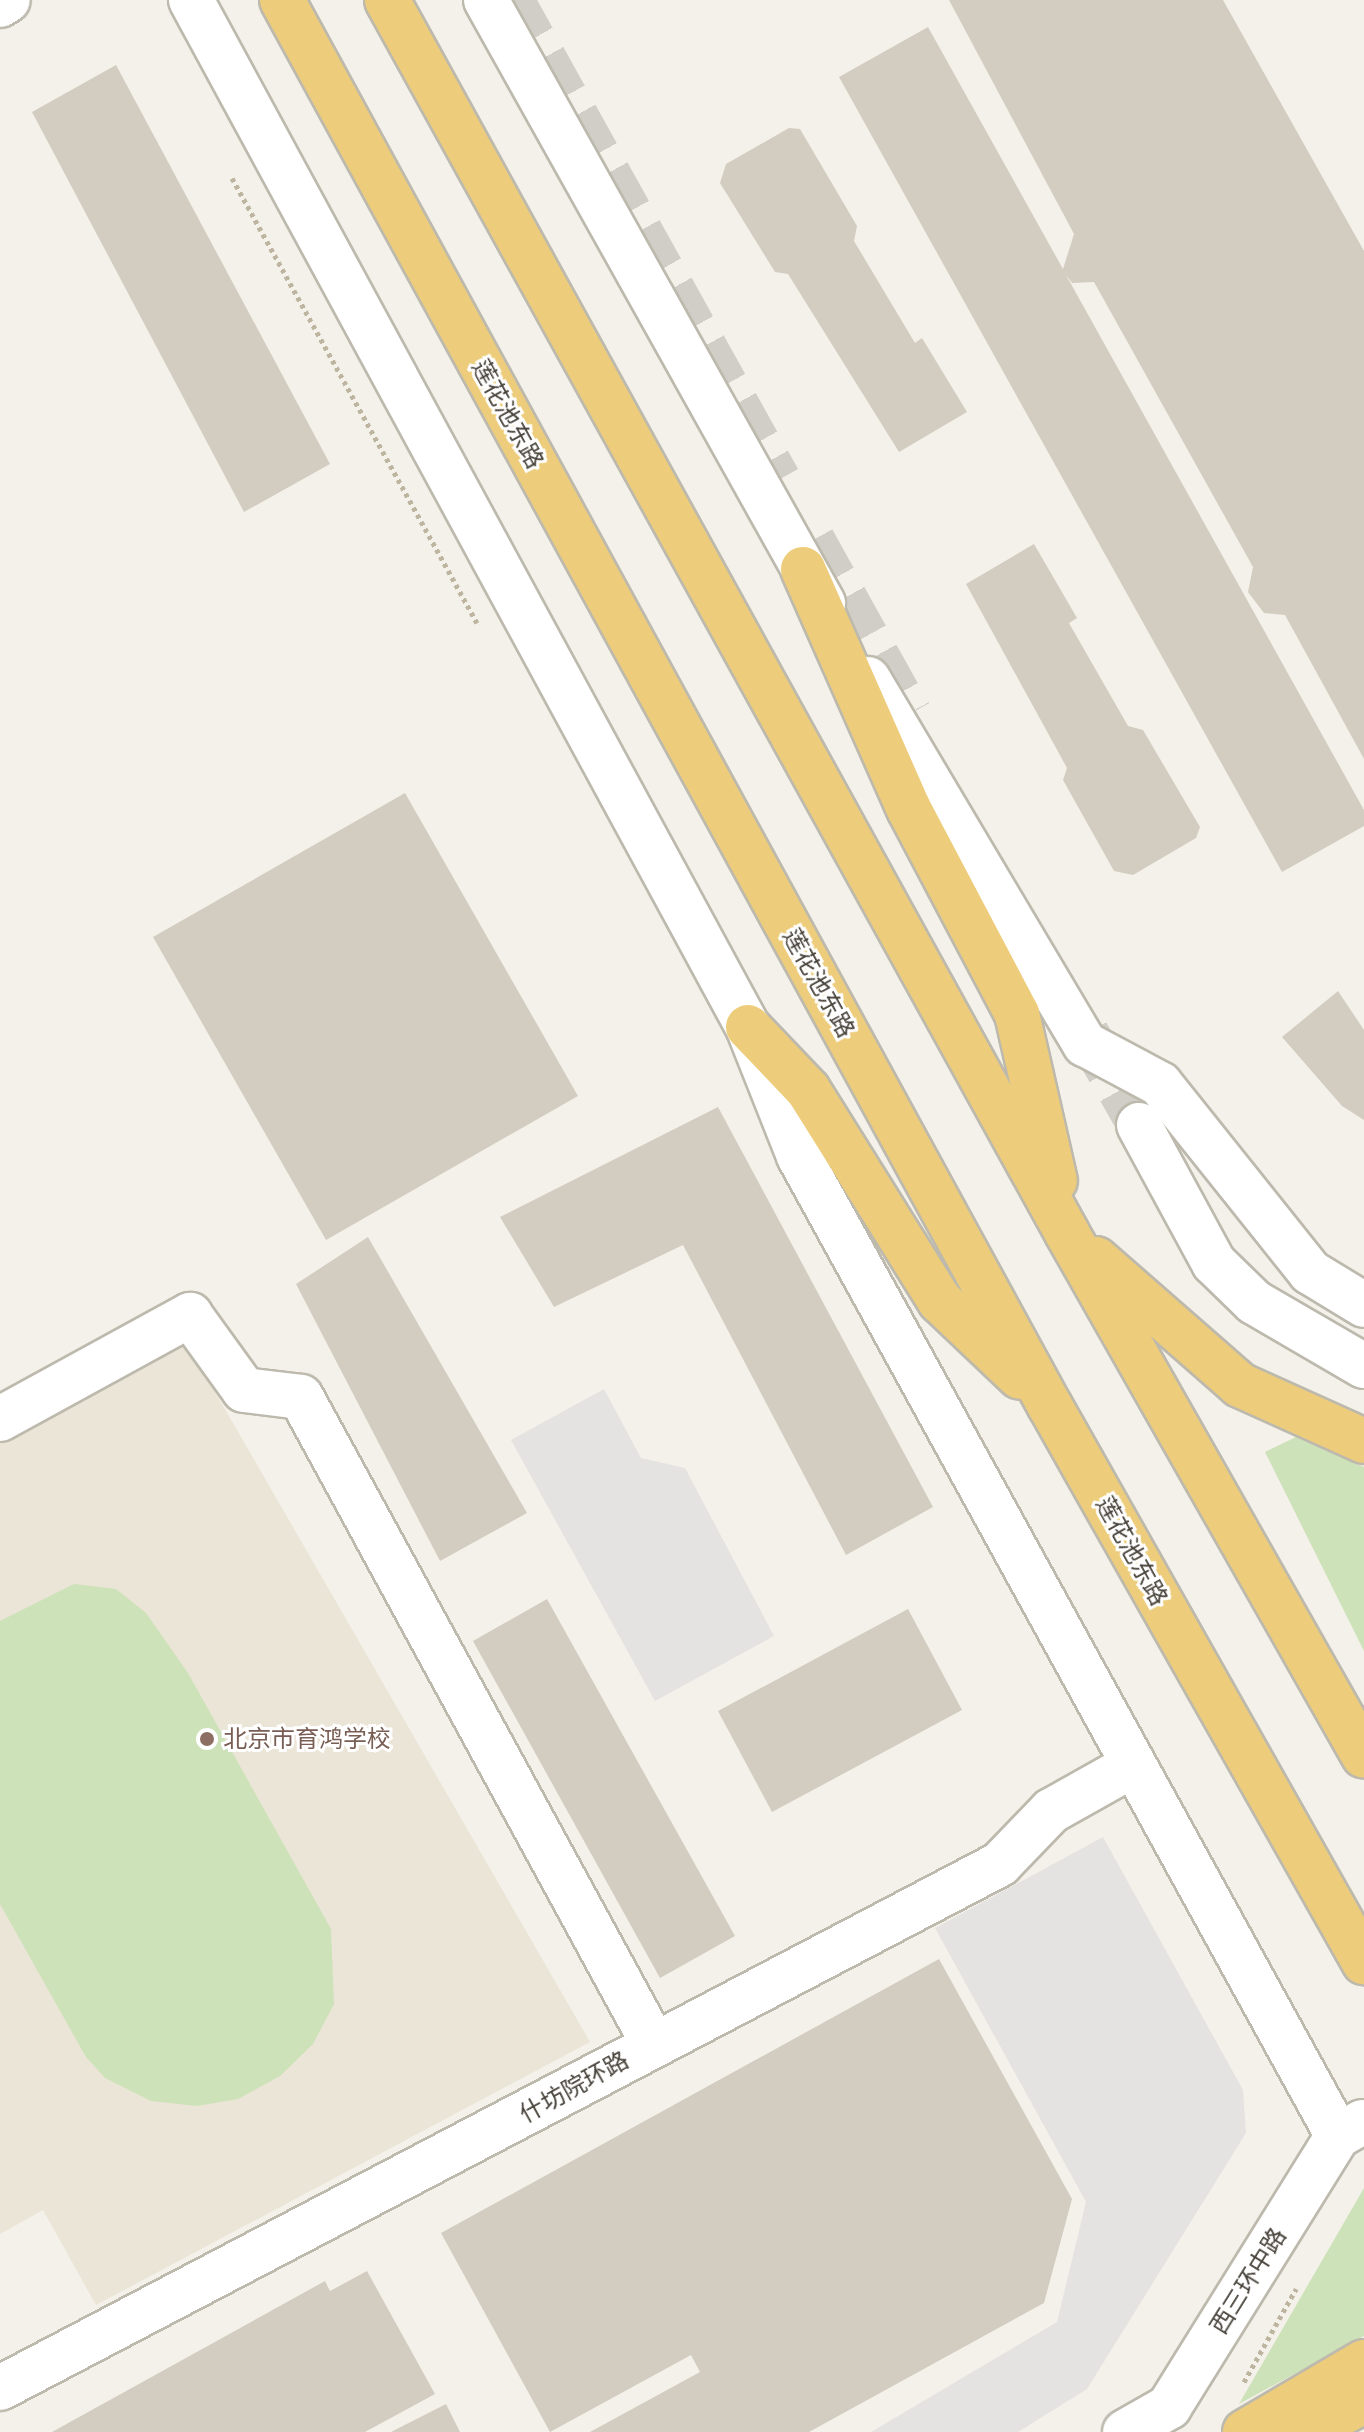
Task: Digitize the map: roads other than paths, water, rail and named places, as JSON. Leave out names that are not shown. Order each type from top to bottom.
[{"type":"highway","name":"莲花池东路","points":[[282,0],[1050,1406],[1364,1962]]},
{"type":"highway","points":[[387,0],[1067,1233],[1364,1756]]},
{"type":"highway","points":[[803,569],[909,809],[1017,1014],[1067,1233],[1240,1385],[1364,1441]]},
{"type":"highway","points":[[748,1027],[808,1090],[940,1301],[1050,1406]]},
{"type":"highway","points":[[1245,2432],[1364,2362]]},
{"type":"highway","points":[[1306,2432],[1364,2401]]},
{"type":"street","points":[[0,5],[8,0]]},
{"type":"street","points":[[191,0],[748,1027],[799,1156],[1133,1765],[1351,2129]]},
{"type":"street","points":[[486,0],[803,569],[1085,1044],[1160,1084],[1310,1272],[1364,1305]]},
{"type":"street","points":[[1139,1125],[1214,1263],[1254,1302],[1364,1366]]},
{"type":"street","points":[[0,1419],[190,1315],[244,1390],[301,1397],[653,2043]]},
{"type":"street","name":"什坊院环路","points":[[0,2388],[653,2043],[1000,1864],[1051,1811],[1133,1765]]},
{"type":"street","name":"西三环中路","points":[[1125,2432],[1176,2420],[1351,2129]]},
{"type":"tunnel","points":[[512,0],[779,480]]},
{"type":"tunnel","points":[[813,540],[910,714]]},
{"type":"tunnel","points":[[1087,1033],[1139,1125]]},
{"type":"place","name":"北京市育鸿学校","points":[[207,1739]]}]
